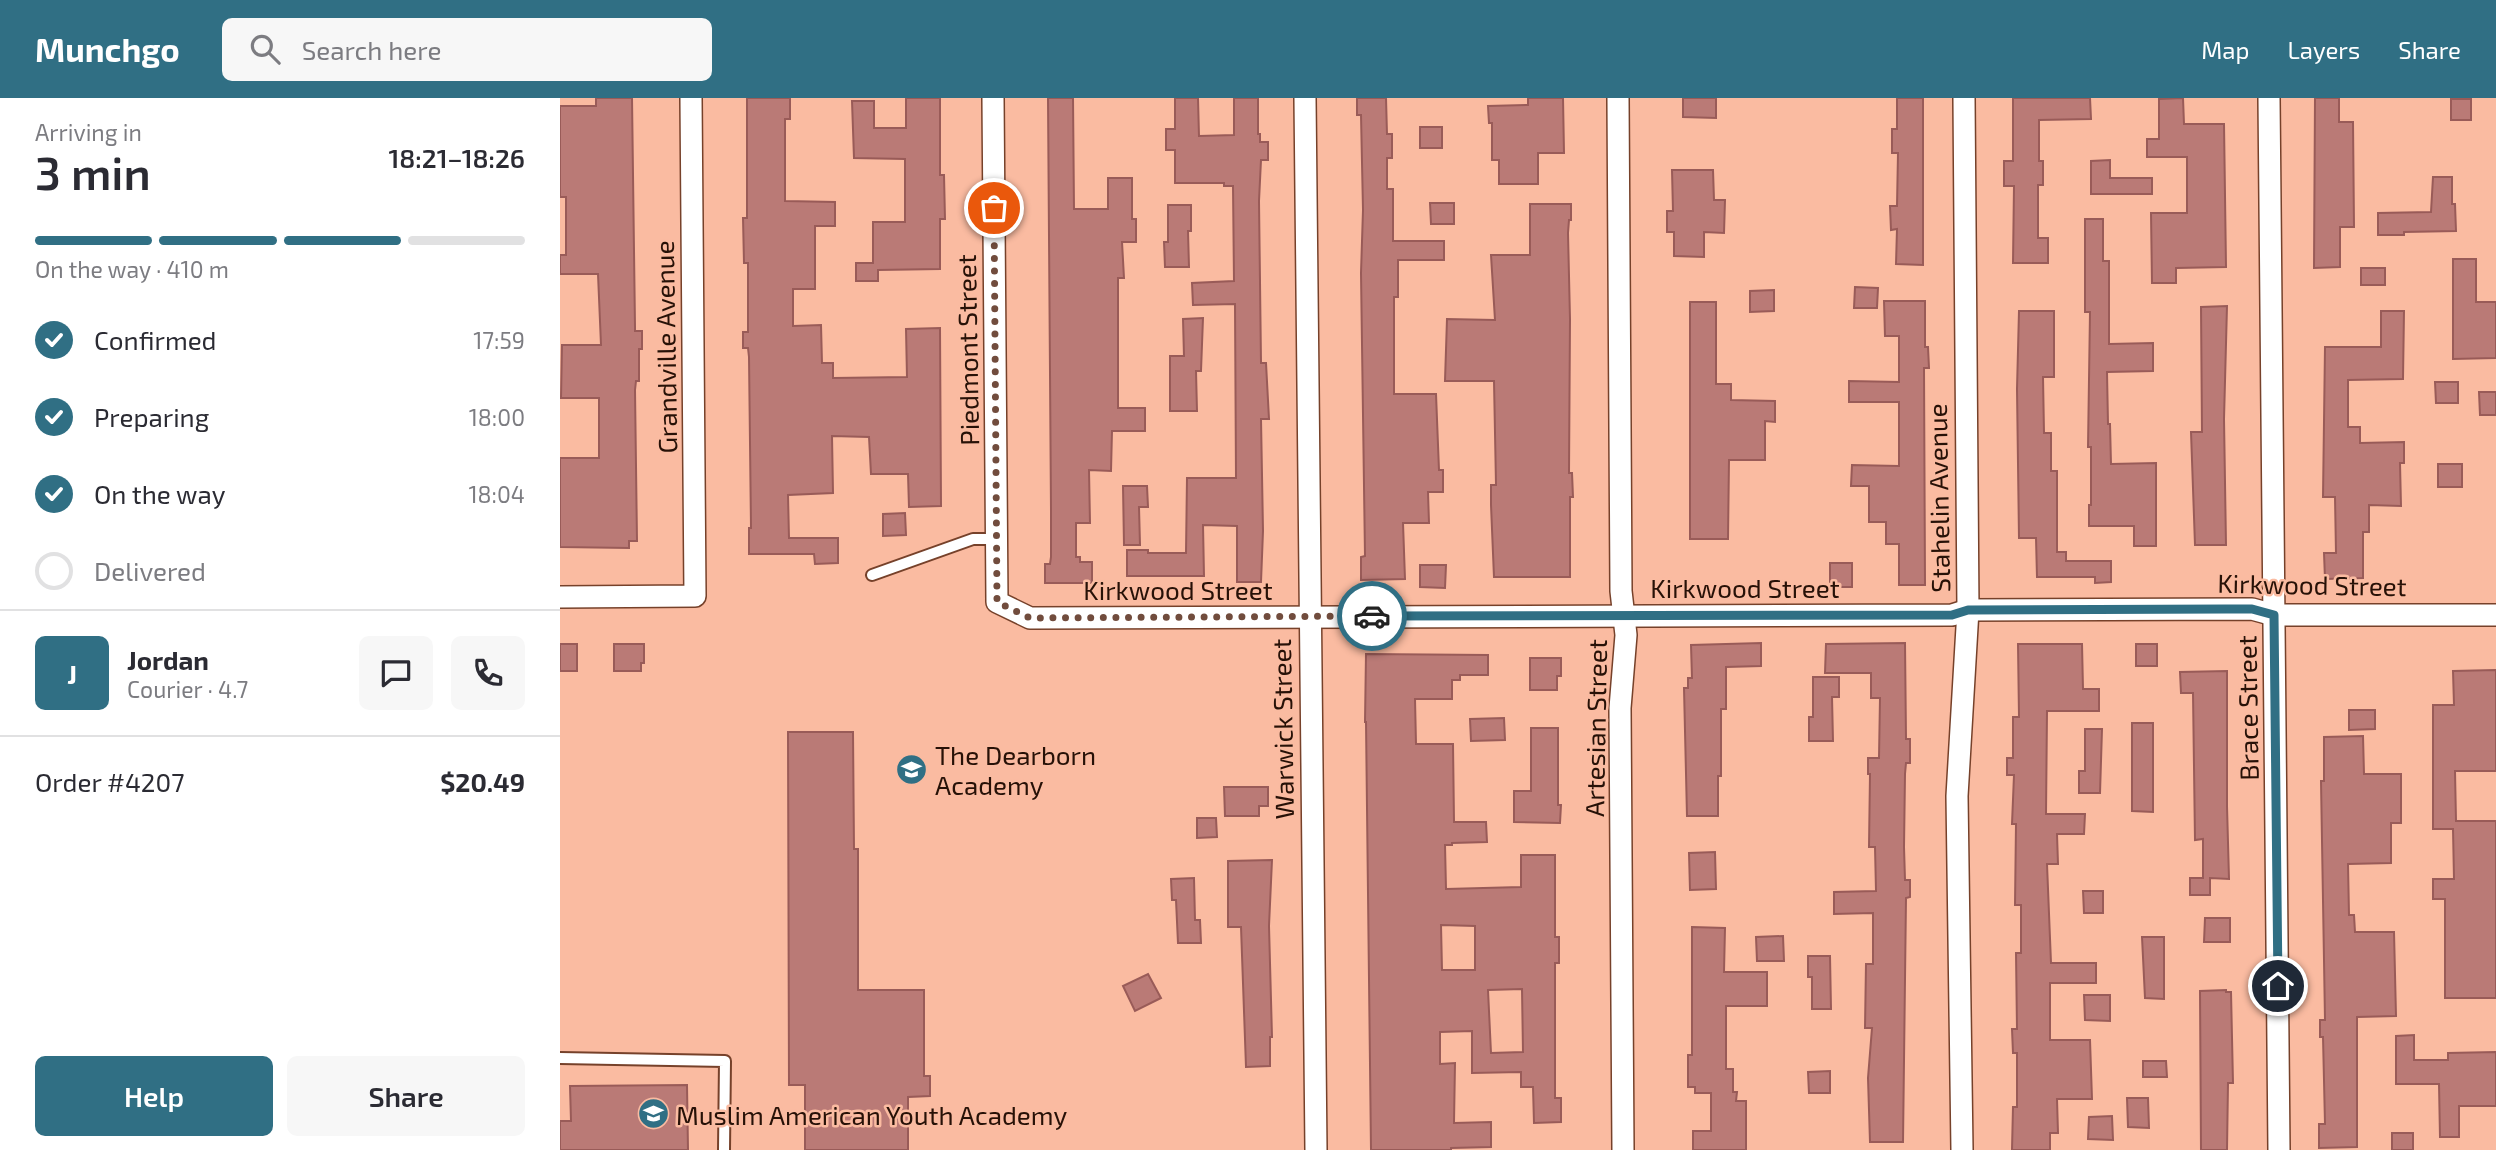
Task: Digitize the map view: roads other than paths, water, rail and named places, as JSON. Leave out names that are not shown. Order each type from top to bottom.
[{"type":"street","name":"Grandville Avenue","points":[[560,597],[695,596],[691,98]]},
{"type":"street","name":"Piedmont Street","points":[[993,98],[997,602]]},
{"type":"street","name":"Warwick Street","points":[[1305,98],[1316,1150]]},
{"type":"street","name":"Artesian Street","points":[[1618,98],[1623,616],[1626,635],[1620,722],[1623,1150]]},
{"type":"street","name":"Stahelin Avenue","points":[[1962,1150],[1957,796],[1968,610],[1964,98]]},
{"type":"street","name":"Brace Street","points":[[2269,98],[2279,1150]]},
{"type":"street","name":"Kirkwood Street","points":[[997,602],[1030,618],[1952,615],[1968,610],[2252,609],[2274,615],[2496,615]]},
{"type":"lane","points":[[872,575],[973,539],[997,539]]},
{"type":"lane","points":[[560,1058],[725,1061],[724,1150]]},
{"type":"place","name":"The Dearborn Academy","points":[[912,769]]},
{"type":"place","name":"Muslim American Youth Academy","points":[[653,1114]]}]
